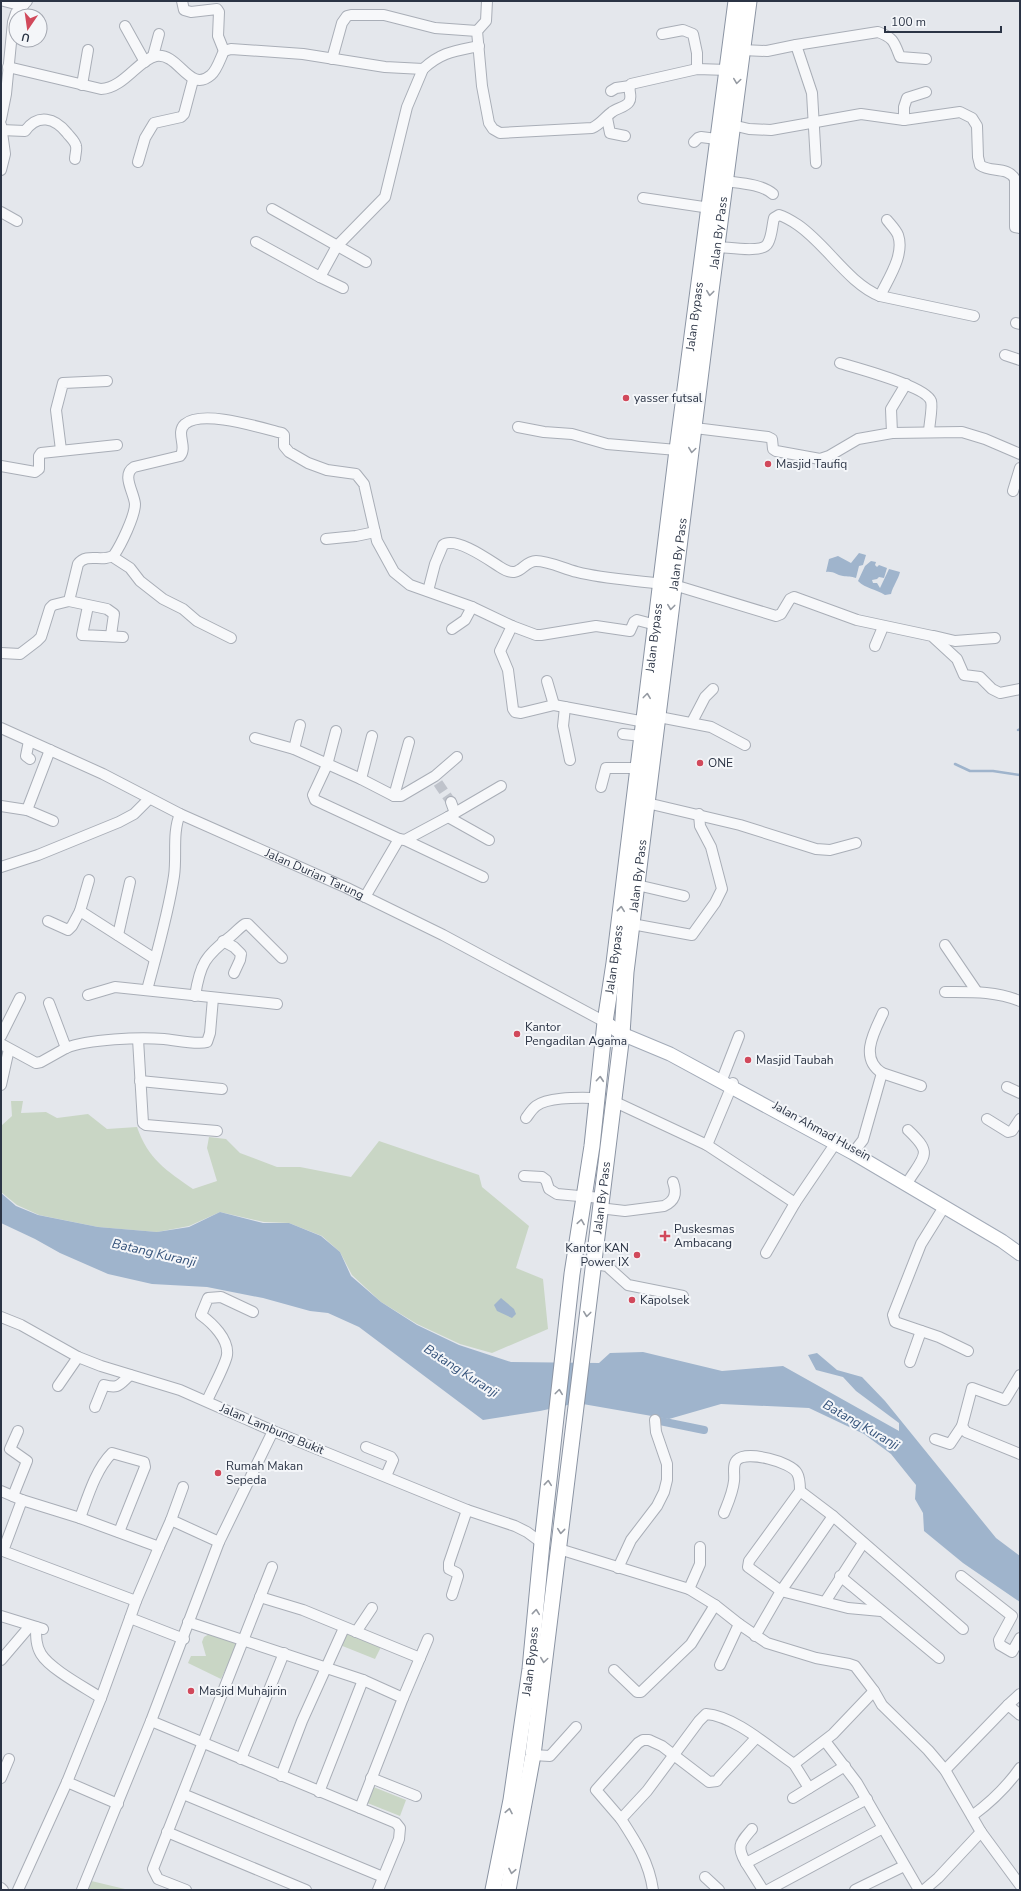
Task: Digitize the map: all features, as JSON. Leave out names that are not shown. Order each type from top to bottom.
[{"type":"highway","name":"Jalan Bypass","points":[[493,1890],[511,1840],[572,1274],[585,1197],[598,1098],[605,1022],[643,798],[638,768],[648,725],[656,625],[668,585],[672,554],[677,450],[710,208],[724,141],[728,70],[736,1]]},
{"type":"highway","name":"Jalan By Pass","points":[[672,554],[695,428],[725,181],[724,141],[732,125],[749,1]]},
{"type":"highway","name":"Jalan By Pass","points":[[511,1840],[533,1755],[559,1549],[571,1436],[613,1101],[637,885],[648,725],[668,585]]},
{"type":"highway","points":[[508,1890],[511,1840]]},
{"type":"main road","name":"Jalan Durian Tarung","points":[[605,1022],[621,1028]]},
{"type":"main road","name":"Jalan Ahmad Husein","points":[[621,1028],[642,1036],[799,1117],[998,1232],[1020,1248]]},
{"type":"main road","name":"Jalan Ahmad Husein","points":[[729,1082],[944,1207],[1020,1254]]},
{"type":"street","points":[[1,119],[4,84],[8,67],[14,19],[25,4],[4,1]]},
{"type":"street","points":[[8,67],[106,89],[122,80],[149,59],[162,56],[170,59],[193,80],[204,79],[212,75],[224,51],[218,36],[219,12],[217,9],[191,12],[184,10],[182,1]]},
{"type":"street","points":[[486,1],[486,21],[477,31],[482,86],[489,123],[493,129],[500,133],[592,128],[612,112],[628,104],[631,95],[630,86]]},
{"type":"street","points":[[332,59],[342,23],[347,16],[351,15],[384,15],[435,28],[477,31]]},
{"type":"street","points":[[125,26],[149,59]]},
{"type":"street","points":[[662,34],[683,30],[693,34],[697,53],[697,68]]},
{"type":"street","points":[[742,50],[767,51],[878,32],[890,38],[895,43],[900,57],[926,59]]},
{"type":"street","points":[[149,59],[159,34]]},
{"type":"street","points":[[796,45],[812,93],[816,163]]},
{"type":"street","points":[[320,277],[336,246],[386,197],[407,107],[423,70],[433,60],[448,52],[479,46]]},
{"type":"street","points":[[224,51],[239,48],[303,54],[385,67],[423,70]]},
{"type":"street","points":[[82,84],[88,50]]},
{"type":"street","points":[[611,92],[616,88],[630,86],[635,82],[697,68],[728,70]]},
{"type":"street","points":[[138,162],[145,138],[154,123],[181,117],[184,114],[193,80]]},
{"type":"street","points":[[904,120],[904,107],[907,98],[926,92]]},
{"type":"street","points":[[732,125],[749,129],[771,130],[813,124],[861,114],[904,120],[960,112],[972,118],[977,126],[978,157],[980,165],[1005,171],[1010,173],[1015,179],[1015,227],[1020,228]]},
{"type":"street","points":[[606,118],[610,133],[625,136]]},
{"type":"street","points":[[1,130],[25,131],[30,124],[42,119],[53,120],[59,123],[74,141],[76,149],[75,159]]},
{"type":"street","points":[[1,125],[5,154],[1,170]]},
{"type":"street","points":[[694,142],[701,137],[724,141]]},
{"type":"street","points":[[725,181],[760,188],[770,191],[773,194]]},
{"type":"street","points":[[643,198],[710,208]]},
{"type":"street","points":[[272,209],[366,262]]},
{"type":"street","points":[[1,212],[17,221]]},
{"type":"street","points":[[717,247],[759,249],[766,247],[769,242],[774,218],[779,215],[784,216],[804,229],[824,247],[861,286],[880,296],[974,316]]},
{"type":"street","points":[[880,296],[893,270],[899,253],[899,239],[897,233],[887,220]]},
{"type":"street","points":[[256,242],[343,288]]},
{"type":"street","points":[[1005,355],[1020,360]]},
{"type":"street","points":[[840,363],[906,384],[918,390],[931,400],[929,432]]},
{"type":"street","points":[[61,450],[56,410],[63,383],[108,381]]},
{"type":"street","points":[[892,434],[891,409],[906,384]]},
{"type":"street","points":[[113,557],[134,516],[135,503],[127,476],[129,470],[134,467],[180,456],[183,451],[180,436],[186,423],[198,419],[217,418],[284,434],[284,446],[289,452],[308,463],[327,470],[356,474],[364,484],[377,541],[394,572],[410,585],[472,607],[512,626],[541,635],[596,626],[630,631],[634,621],[637,620],[656,625]]},
{"type":"street","points":[[518,427],[572,434],[607,444],[677,450]]},
{"type":"street","points":[[695,428],[768,437],[772,439],[773,449],[776,452],[812,458],[829,456],[858,440],[892,434],[929,432],[962,432],[985,439],[1020,454]]},
{"type":"street","points":[[1,466],[35,472],[39,469],[40,454],[61,450],[117,445]]},
{"type":"street","points":[[1014,491],[1020,468]]},
{"type":"street","points":[[326,539],[356,536],[375,532]]},
{"type":"street","points":[[428,591],[435,564],[443,545],[448,542],[457,544],[488,558],[510,572],[521,570],[528,563],[538,561],[577,572],[668,585],[776,616],[781,614],[789,600],[794,597],[857,620],[955,642],[995,638]]},
{"type":"street","points":[[69,601],[80,562],[89,557],[113,557],[130,568],[140,581],[165,601],[183,609],[197,622],[231,638]]},
{"type":"street","points":[[1,654],[13,655],[24,652],[41,637],[50,608],[54,605],[69,601],[107,609],[114,614],[111,635]]},
{"type":"street","points":[[88,606],[82,635],[111,635],[123,637]]},
{"type":"street","points":[[452,629],[464,620],[472,607]]},
{"type":"street","points":[[512,626],[500,651],[508,670],[513,709],[519,714],[554,705],[648,725]]},
{"type":"street","points":[[875,646],[883,627]]},
{"type":"street","points":[[932,636],[958,659],[964,675],[980,677],[992,689],[1000,693],[1020,689]]},
{"type":"street","points":[[547,681],[554,705]]},
{"type":"street","points":[[692,722],[705,698],[713,689]]},
{"type":"street","points":[[565,707],[563,726],[570,760]]},
{"type":"street","points":[[623,734],[648,725],[692,722],[718,729],[745,746]]},
{"type":"street","points":[[294,749],[300,725]]},
{"type":"street","name":"Jalan Durian Tarung","points":[[1,728],[103,774],[180,814],[310,870],[443,935],[605,1022]]},
{"type":"street","points":[[336,731],[327,764],[313,795],[315,800],[483,877]]},
{"type":"street","points":[[361,778],[372,736]]},
{"type":"street","points":[[255,738],[294,749],[361,778],[394,796],[403,796],[437,780],[457,757]]},
{"type":"street","points":[[29,741],[26,756],[30,759]]},
{"type":"street","points":[[394,796],[409,742]]},
{"type":"street","points":[[26,810],[50,750]]},
{"type":"street","points":[[601,786],[606,768],[638,768]]},
{"type":"street","points":[[365,897],[402,839],[451,815],[501,786]]},
{"type":"street","points":[[643,798],[698,814],[740,824],[816,849],[830,850],[856,843]]},
{"type":"street","points":[[1,867],[45,852],[119,822],[134,814],[149,799]]},
{"type":"street","points":[[451,802],[451,815]]},
{"type":"street","points":[[1,807],[26,810],[53,821]]},
{"type":"street","points":[[146,990],[171,895],[175,868],[177,823],[180,814]]},
{"type":"street","points":[[632,924],[692,936],[715,903],[722,890],[711,847],[700,826],[698,814]]},
{"type":"street","points":[[451,815],[488,840]]},
{"type":"street","points":[[48,921],[68,930],[72,926],[80,911],[89,880]]},
{"type":"street","points":[[118,935],[130,882]]},
{"type":"street","points":[[637,885],[684,896]]},
{"type":"street","points":[[80,911],[155,960]]},
{"type":"street","points":[[195,996],[198,979],[205,959],[223,941],[247,924],[282,958]]},
{"type":"street","points":[[223,941],[234,947],[241,954],[234,973]]},
{"type":"street","points":[[945,945],[977,992]]},
{"type":"street","points":[[88,995],[115,987],[277,1004]]},
{"type":"street","points":[[945,992],[999,994],[1020,1001]]},
{"type":"street","points":[[1,1036],[20,998]]},
{"type":"street","points":[[1,1085],[5,1046],[38,1063],[66,1048],[78,1044],[97,1041],[151,1038],[207,1042],[210,1034],[213,998]]},
{"type":"street","points":[[49,1003],[66,1048]]},
{"type":"street","points":[[883,1013],[872,1035],[869,1050],[872,1062],[882,1073],[921,1086]]},
{"type":"street","points":[[707,1145],[729,1082],[739,1036]]},
{"type":"street","points":[[138,1039],[142,1120],[144,1124],[217,1131]]},
{"type":"street","points":[[856,1149],[863,1140],[882,1073]]},
{"type":"street","points":[[140,1081],[222,1089]]},
{"type":"street","points":[[1007,1087],[1020,1094]]},
{"type":"street","points":[[526,1118],[537,1105],[541,1103],[565,1099],[598,1098]]},
{"type":"street","points":[[613,1101],[707,1145],[795,1203]]},
{"type":"street","points":[[987,1119],[1008,1132],[1014,1129],[1020,1119]]},
{"type":"street","points":[[908,1130],[923,1144],[924,1152],[921,1161],[909,1180]]},
{"type":"street","points":[[766,1253],[795,1203],[835,1144]]},
{"type":"street","points":[[524,1176],[542,1177],[546,1180],[549,1190],[557,1194],[585,1197],[625,1211],[669,1204],[675,1197],[676,1188],[673,1182]]},
{"type":"street","points":[[944,1207],[921,1244],[893,1315],[895,1322],[938,1337],[968,1351]]},
{"type":"street","points":[[593,1269],[609,1268],[628,1284],[683,1296]]},
{"type":"street","points":[[207,1401],[228,1354],[223,1336],[201,1315],[208,1298],[221,1297],[253,1312]]},
{"type":"street","name":"Jalan Lambung Bukit","points":[[1,1317],[21,1326],[78,1357],[101,1366],[180,1390],[273,1431],[467,1510],[527,1532],[542,1543]]},
{"type":"street","points":[[910,1362],[921,1331]]},
{"type":"street","points":[[58,1386],[78,1357]]},
{"type":"street","points":[[95,1407],[104,1386],[114,1388],[119,1386],[130,1375]]},
{"type":"street","points":[[935,1439],[950,1444],[962,1426],[972,1388],[1005,1400],[1020,1375]]},
{"type":"street","points":[[618,1568],[631,1540],[657,1506],[664,1492],[667,1480],[667,1464],[659,1441],[655,1420]]},
{"type":"street","points":[[962,1426],[966,1432],[1020,1454]]},
{"type":"street","points":[[18,1431],[10,1449],[27,1461],[2,1552],[136,1601]]},
{"type":"street","points":[[82,1890],[184,1638],[188,1622],[219,1542],[273,1431]]},
{"type":"street","points":[[366,1448],[391,1457],[393,1460],[386,1476]]},
{"type":"street","points":[[80,1518],[98,1473],[107,1458],[112,1453],[144,1462],[145,1468],[120,1532]]},
{"type":"street","points":[[724,1513],[733,1485],[735,1464],[738,1460],[744,1457],[771,1459],[793,1468],[797,1473],[800,1491],[833,1516],[964,1629]]},
{"type":"street","points":[[18,1890],[67,1782],[101,1698],[136,1601],[171,1520],[183,1487]]},
{"type":"street","points":[[1,1491],[159,1547]]},
{"type":"street","points":[[800,1491],[748,1564],[749,1569],[781,1591],[848,1608],[881,1611]]},
{"type":"street","points":[[452,1595],[458,1576],[457,1573],[450,1569],[449,1563],[467,1510]]},
{"type":"street","points":[[755,1636],[781,1591],[833,1516]]},
{"type":"street","points":[[171,1520],[219,1542]]},
{"type":"street","points":[[825,1602],[840,1576],[863,1543]]},
{"type":"street","points":[[690,1589],[700,1564],[700,1547]]},
{"type":"street","points":[[559,1549],[690,1589],[715,1605],[755,1636],[776,1646],[821,1659],[849,1664],[860,1670],[882,1705],[891,1716],[928,1750],[945,1770],[981,1832],[1020,1885]]},
{"type":"street","points":[[186,1890],[158,1879],[153,1869],[272,1566]]},
{"type":"street","points":[[840,1576],[939,1658]]},
{"type":"street","points":[[961,1576],[1016,1619],[999,1643],[1011,1652],[1020,1638]]},
{"type":"street","points":[[260,1597],[303,1610],[420,1658]]},
{"type":"street","points":[[614,1670],[637,1692],[641,1692],[691,1644],[715,1605]]},
{"type":"street","points":[[356,1632],[372,1608]]},
{"type":"street","points":[[1,1616],[36,1627]]},
{"type":"street","points":[[130,1618],[184,1638]]},
{"type":"street","points":[[188,1622],[363,1680],[403,1698]]},
{"type":"street","points":[[720,1665],[739,1624]]},
{"type":"street","points":[[36,1627],[36,1641],[41,1655],[56,1668],[101,1698]]},
{"type":"street","points":[[1,1660],[36,1627]]},
{"type":"street","points":[[281,1776],[302,1721],[344,1628]]},
{"type":"street","points":[[360,1808],[428,1639]]},
{"type":"street","points":[[241,1759],[284,1653]]},
{"type":"street","points":[[319,1792],[363,1680]]},
{"type":"street","points":[[794,1764],[825,1741],[874,1691]]},
{"type":"street","points":[[945,1770],[1020,1694]]},
{"type":"street","points":[[1008,1705],[1020,1715]]},
{"type":"street","points":[[621,1819],[643,1796],[699,1721],[706,1714],[713,1715],[737,1725],[794,1764],[809,1788]]},
{"type":"street","points":[[151,1721],[396,1823],[400,1828],[399,1839],[378,1890]]},
{"type":"street","points":[[533,1755],[550,1756],[576,1726]]},
{"type":"street","points":[[653,1890],[648,1865],[637,1844],[621,1819],[597,1792],[597,1787],[638,1742],[643,1740],[656,1743],[709,1782],[713,1782],[720,1778],[756,1738]]},
{"type":"street","points":[[825,1741],[845,1766],[867,1799],[919,1890]]},
{"type":"street","points":[[1,1778],[9,1758]]},
{"type":"street","points":[[793,1798],[845,1766]]},
{"type":"street","points":[[972,1816],[992,1802],[1020,1768]]},
{"type":"street","points":[[371,1778],[416,1796]]},
{"type":"street","points":[[67,1782],[118,1804]]},
{"type":"street","points":[[183,1794],[383,1877]]},
{"type":"street","points":[[746,1863],[867,1799]]},
{"type":"street","points":[[768,1890],[883,1828]]},
{"type":"street","points":[[750,1890],[761,1887],[741,1855],[739,1847],[752,1830]]},
{"type":"street","points":[[168,1832],[306,1890]]},
{"type":"street","points":[[924,1890],[938,1878],[981,1832]]},
{"type":"street","points":[[855,1890],[904,1866]]},
{"type":"street","points":[[705,1877],[719,1890]]},
{"type":"green space","points":[[11,1101],[23,1101],[21,1113],[46,1112],[57,1118],[88,1114],[107,1129],[137,1127],[147,1148],[159,1163],[193,1189],[217,1181],[207,1148],[209,1137],[226,1139],[240,1153],[277,1167],[300,1167],[351,1177],[379,1141],[479,1175],[482,1187],[529,1226],[516,1268],[543,1279],[548,1329],[492,1353],[460,1344],[417,1324],[381,1302],[352,1275],[340,1252],[322,1236],[289,1223],[264,1222],[220,1212],[189,1226],[157,1232],[98,1227],[39,1215],[17,1205],[1,1192],[1,1126],[12,1116]]},
{"type":"green space","points":[[348,1630],[382,1645],[375,1659],[340,1645]]},
{"type":"green space","points":[[211,1633],[238,1642],[221,1679],[188,1663],[191,1656],[206,1656],[202,1642],[204,1637]]},
{"type":"green space","points":[[371,1786],[406,1800],[400,1816],[365,1802]]},
{"type":"green space","points":[[83,1879],[129,1890],[79,1890]]},
{"type":"water","points":[[859,553],[866,555],[863,565],[859,566],[856,578],[826,572],[829,559],[838,556],[851,563]]},
{"type":"water","points":[[871,561],[876,562],[875,565],[877,567],[879,565],[887,568],[884,578],[879,577],[872,580],[873,583],[877,583],[880,588],[889,569],[900,572],[891,594],[885,595],[864,586],[858,581],[865,566]]},
{"type":"water","name":"Batang Kuranji","points":[[1,1193],[16,1206],[38,1215],[98,1227],[157,1232],[189,1227],[220,1212],[263,1223],[289,1223],[321,1236],[340,1252],[351,1276],[381,1302],[417,1325],[459,1345],[511,1362],[599,1363],[610,1353],[643,1352],[722,1371],[783,1366],[899,1431],[899,1423],[856,1391],[843,1377],[816,1370],[808,1355],[817,1353],[837,1370],[862,1377],[885,1401],[996,1538],[1020,1556],[1020,1602],[963,1563],[924,1531],[923,1513],[915,1499],[916,1485],[891,1454],[864,1434],[809,1408],[721,1404],[669,1419],[577,1403],[540,1411],[483,1420],[359,1327],[328,1313],[310,1311],[263,1298],[207,1287],[152,1284],[108,1274],[60,1253],[1,1223]]},
{"type":"water","points":[[501,1298],[514,1309],[516,1314],[512,1318],[497,1311],[494,1305]]},
{"type":"waterway","points":[[955,764],[970,771],[993,771],[1020,775]]},
{"type":"waterway","points":[[656,1414],[655,1420],[704,1430]]},
{"type":"tunnel","points":[[438,783],[451,802]]},
{"type":"place","name":"yasser futsal","points":[[626,398]]},
{"type":"place","name":"Masjid Taufiq","points":[[768,464]]},
{"type":"place","name":"ONE","points":[[700,763]]},
{"type":"place","name":"Kantor Pengadilan Agama","points":[[517,1034]]},
{"type":"place","name":"Masjid Taubah","points":[[748,1060]]},
{"type":"place","name":"Puskesmas Ambacang","points":[[665,1236]]},
{"type":"place","name":"Kantor KAN Power IX","points":[[637,1255]]},
{"type":"place","name":"Kapolsek","points":[[632,1300]]},
{"type":"place","name":"Rumah Makan Sepeda","points":[[218,1473]]},
{"type":"place","name":"Masjid Muhajirin","points":[[191,1691]]}]
